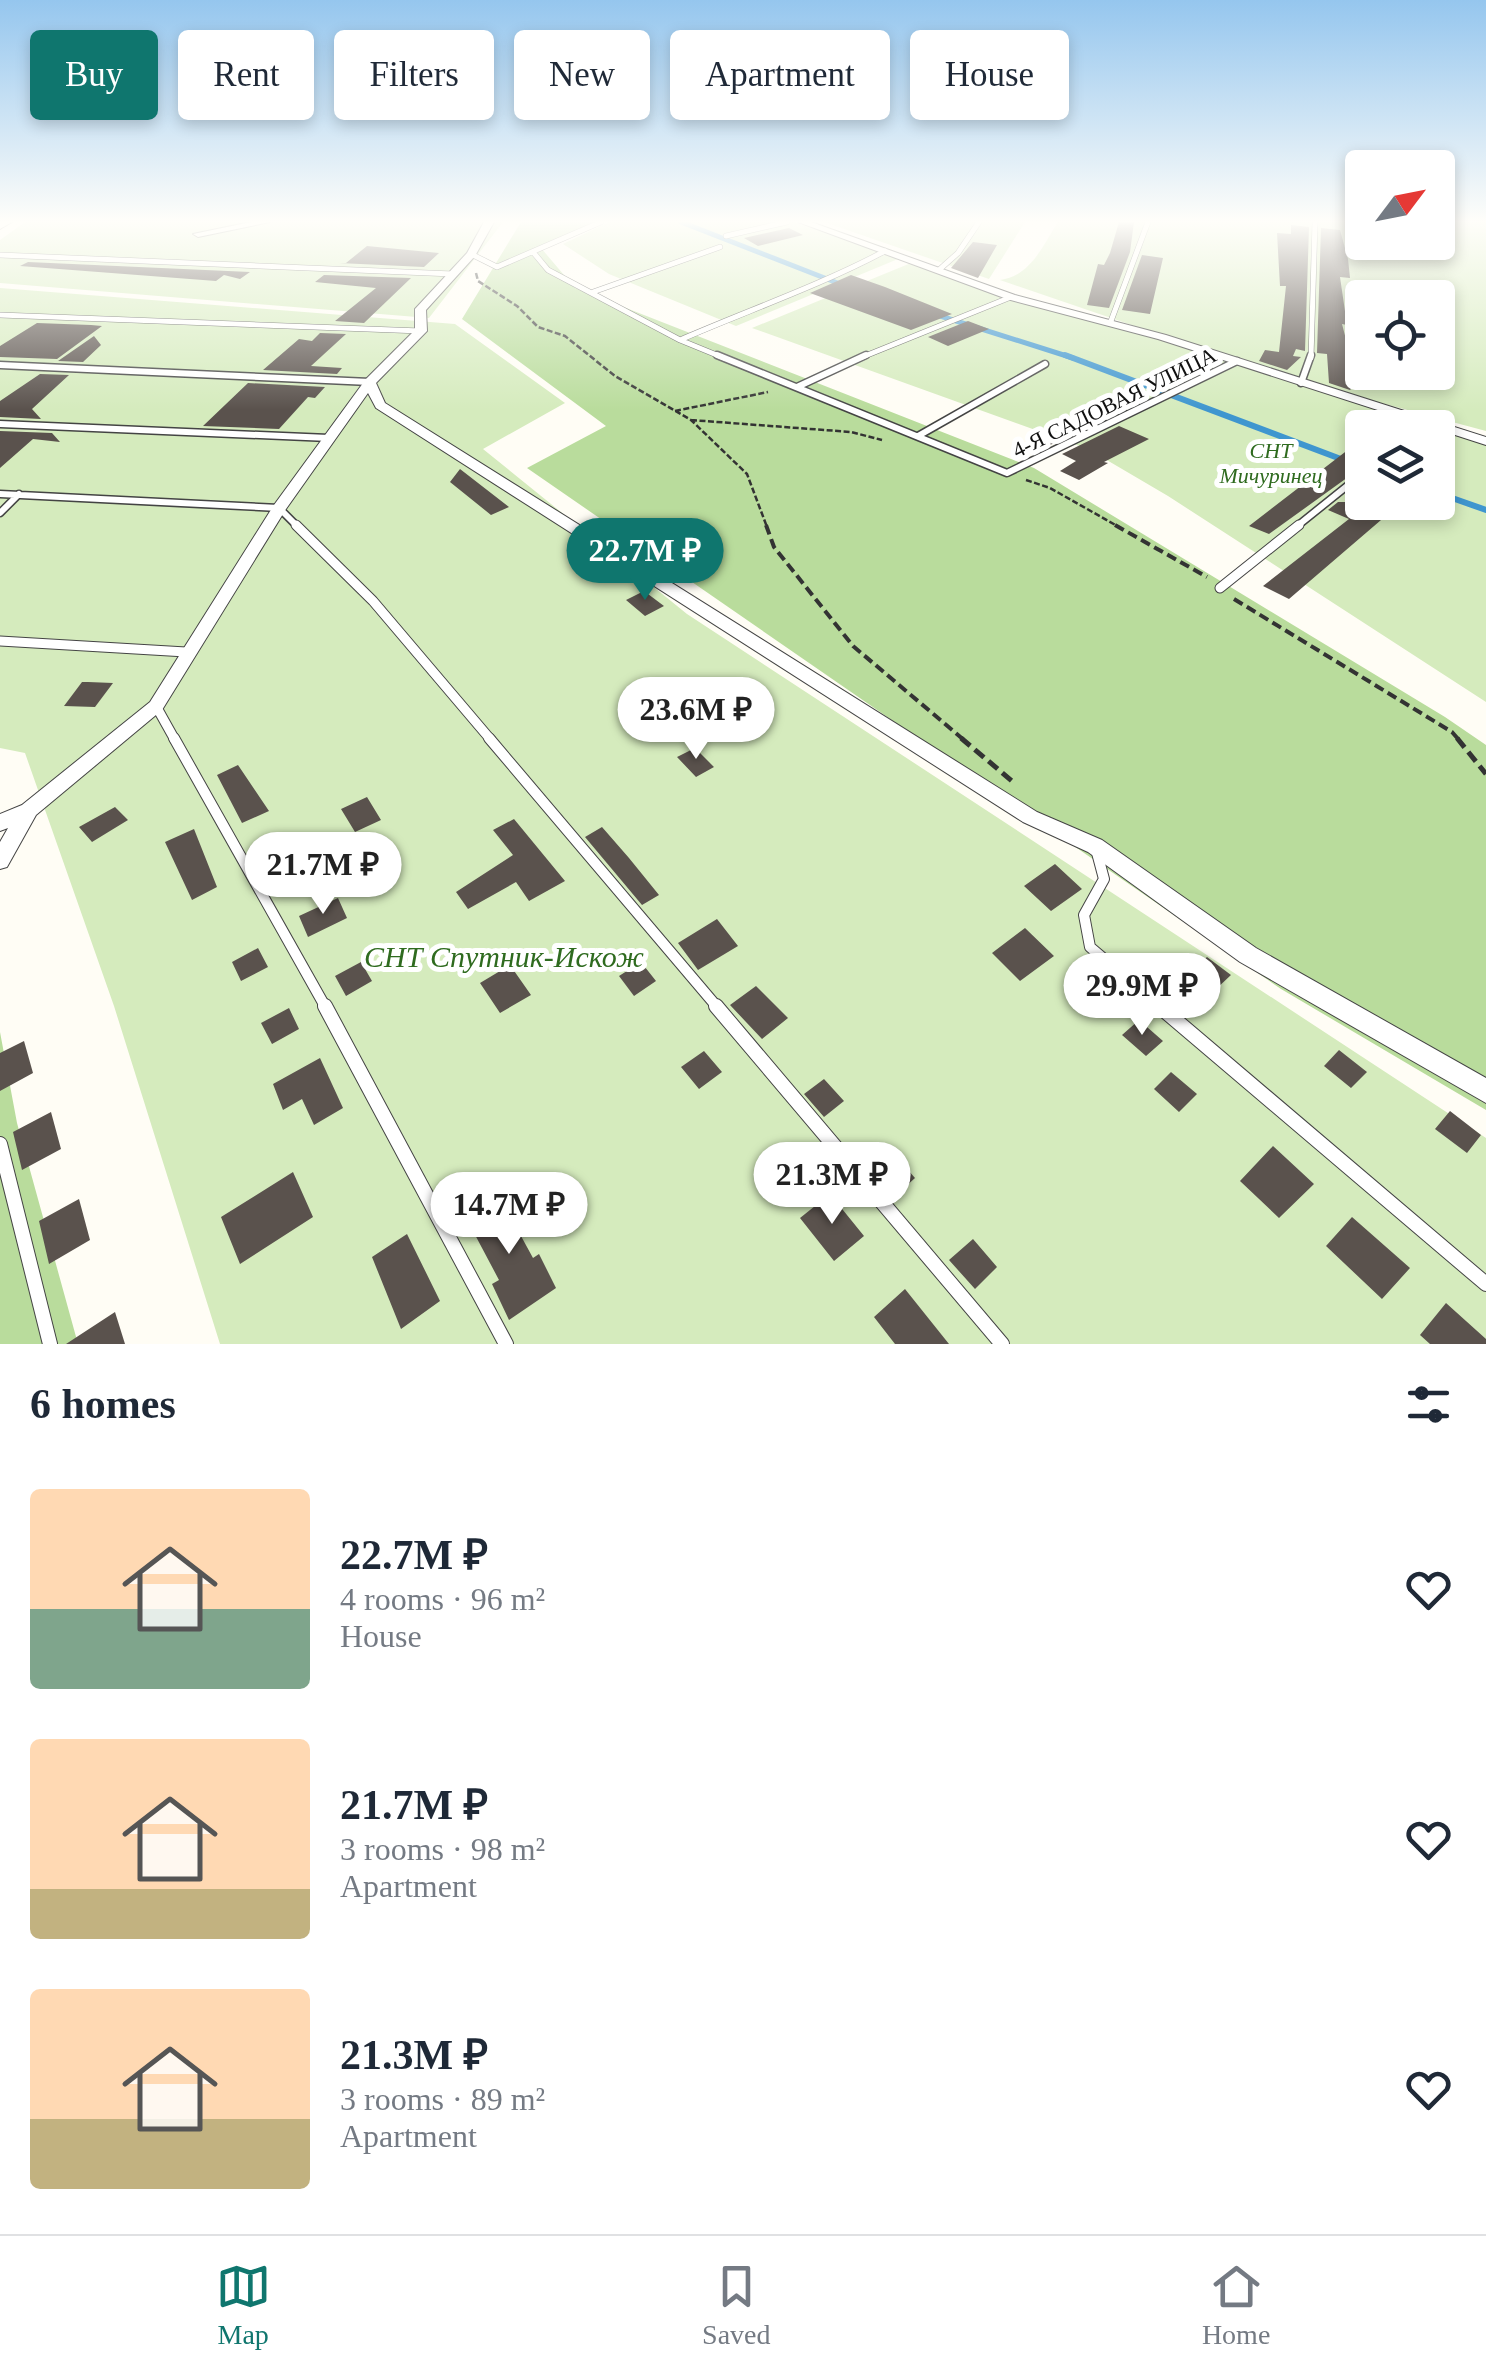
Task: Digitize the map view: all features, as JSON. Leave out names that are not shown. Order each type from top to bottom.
[{"type":"street","points":[[0,823],[29,810],[156,706],[186,652],[279,508],[370,383],[422,331],[420,310],[442,285]]},
{"type":"street","points":[[981,285],[1112,322],[1381,410]]},
{"type":"street","points":[[370,383],[380,405],[1030,817],[1095,846],[1248,955],[1486,1091]]},
{"type":"street","points":[[1455,433],[1486,441]]},
{"type":"street","points":[[0,861],[29,810]]},
{"type":"lane","points":[[578,285],[680,340],[1006,474]]},
{"type":"lane","points":[[593,292],[614,285]]},
{"type":"lane","points":[[680,340],[811,285]]},
{"type":"lane","points":[[1112,322],[1125,285]]},
{"type":"lane","points":[[1301,383],[1311,357],[1313,285]]},
{"type":"lane","points":[[797,386],[901,339],[1011,296]]},
{"type":"lane","points":[[0,315],[422,331]]},
{"type":"lane","name":"4-Я САДОВАЯ УЛИЦА","points":[[1006,474],[1238,362]]},
{"type":"lane","points":[[918,436],[1045,364]]},
{"type":"lane","points":[[0,366],[370,383]]},
{"type":"lane","points":[[0,424],[329,438]]},
{"type":"lane","points":[[1220,588],[1345,488]]},
{"type":"lane","points":[[0,494],[279,508],[373,601],[599,873],[1002,1344]]},
{"type":"lane","points":[[0,513],[19,494]]},
{"type":"lane","points":[[0,641],[186,652]]},
{"type":"lane","points":[[156,706],[388,1118],[506,1344]]},
{"type":"lane","points":[[1095,846],[1104,879],[1084,915],[1090,947],[1486,1284]]},
{"type":"lane","points":[[0,1144],[50,1344]]},
{"type":"path","points":[[485,285],[517,306],[538,327],[565,336],[615,376],[691,420],[747,474],[774,547],[853,646],[1021,789]]},
{"type":"path","points":[[675,411],[797,386]]},
{"type":"path","points":[[691,420],[851,432],[890,442]]},
{"type":"path","points":[[1006,474],[1050,488],[1195,568],[1253,614],[1335,658],[1452,732],[1486,774]]},
{"type":"green space","points":[[21,285],[455,285],[429,318]]},
{"type":"green space","points":[[483,285],[572,285],[1034,468],[1486,745],[1486,1110],[1281,989],[527,468],[606,426],[462,319]]},
{"type":"green space","points":[[635,285],[836,285],[736,326]]},
{"type":"green space","name":"СНТ Мичуринец","points":[[858,285],[970,285],[1009,299],[1154,337],[1380,410],[1345,410],[1345,520],[1455,520],[1455,435],[1486,445],[1486,702],[1168,496],[1088,449],[752,328]]},
{"type":"green space","points":[[1014,285],[1345,285],[1345,390],[1455,390],[1455,285],[1486,285],[1486,431],[1455,423],[1455,410],[1407,410],[1284,377]]},
{"type":"green space","name":"СНТ Спутник-Искож","points":[[0,288],[455,324],[565,403],[483,449],[687,614],[1486,1138],[1486,1344],[220,1344],[114,1006],[25,753],[0,748]]},
{"type":"green space","points":[[0,1032],[17,1123],[78,1344],[0,1344]]},
{"type":"building","points":[[343,285],[404,285],[364,323],[335,321],[376,288]]},
{"type":"building","points":[[829,285],[879,285],[952,314],[911,330],[810,293]]},
{"type":"building","points":[[1092,285],[1118,285],[1109,308],[1087,305]]},
{"type":"building","points":[[1131,285],[1157,285],[1150,314],[1122,310]]},
{"type":"building","points":[[1307,285],[1305,351],[1296,349],[1293,356],[1301,357],[1287,370],[1259,361],[1265,350],[1279,352],[1286,286],[1280,286]]},
{"type":"building","points":[[1319,285],[1341,285],[1345,388],[1329,383],[1327,354],[1317,353]]},
{"type":"building","points":[[968,321],[989,329],[948,346],[928,337]]},
{"type":"building","points":[[37,323],[102,326],[57,359],[0,357],[0,346]]},
{"type":"building","points":[[320,333],[346,334],[311,366],[342,368],[337,374],[263,370],[299,339],[312,341]]},
{"type":"building","points":[[94,336],[101,345],[83,362],[58,361]]},
{"type":"building","points":[[40,374],[69,375],[32,409],[41,419],[0,417],[0,401]]},
{"type":"building","points":[[248,383],[325,387],[315,398],[308,397],[279,429],[203,426]]},
{"type":"building","points":[[1090,414],[1102,419],[1046,447],[1038,443]]},
{"type":"building","points":[[1119,426],[1149,439],[1079,480],[1060,471],[1076,461],[1062,454]]},
{"type":"building","points":[[0,431],[52,433],[60,442],[33,439],[0,468]]},
{"type":"building","points":[[1345,452],[1345,479],[1269,534],[1249,526]]},
{"type":"building","points":[[460,469],[509,507],[491,515],[450,482]]},
{"type":"building","points":[[1338,502],[1345,502],[1345,517],[1328,510]]},
{"type":"building","points":[[1348,520],[1381,520],[1289,599],[1263,586]]},
{"type":"building","points":[[644,591],[664,606],[645,616],[626,600]]},
{"type":"building","points":[[82,682],[113,683],[95,707],[64,706]]},
{"type":"building","points":[[649,704],[666,722],[649,731],[631,713]]},
{"type":"building","points":[[695,748],[714,767],[696,777],[677,757]]},
{"type":"building","points":[[238,765],[269,811],[242,823],[217,775]]},
{"type":"building","points":[[367,797],[381,820],[355,832],[341,809]]},
{"type":"building","points":[[115,807],[128,820],[92,842],[79,827]]},
{"type":"building","points":[[514,819],[565,881],[529,901],[516,882],[468,909],[456,892],[513,855],[493,830]]},
{"type":"building","points":[[602,827],[659,895],[642,905],[585,837]]},
{"type":"building","points":[[194,829],[217,887],[192,900],[165,842]]},
{"type":"building","points":[[300,848],[310,864],[286,876],[277,860]]},
{"type":"building","points":[[1055,864],[1082,889],[1051,911],[1024,886]]},
{"type":"building","points":[[338,898],[347,918],[308,937],[299,916]]},
{"type":"building","points":[[717,919],[738,946],[698,970],[678,943]]},
{"type":"building","points":[[1025,928],[1054,956],[1020,981],[992,953]]},
{"type":"building","points":[[258,948],[268,967],[241,981],[232,962]]},
{"type":"building","points":[[1207,957],[1231,975],[1215,990],[1191,971]]},
{"type":"building","points":[[361,962],[372,981],[346,996],[335,976]]},
{"type":"building","points":[[641,962],[656,981],[634,996],[619,976]]},
{"type":"building","points":[[510,965],[531,995],[500,1013],[480,983]]},
{"type":"building","points":[[756,986],[788,1018],[762,1039],[730,1005]]},
{"type":"building","points":[[289,1008],[299,1029],[272,1044],[261,1023]]},
{"type":"building","points":[[1139,1020],[1163,1041],[1146,1056],[1122,1035]]},
{"type":"building","points":[[24,1041],[33,1073],[0,1091],[0,1053]]},
{"type":"building","points":[[1339,1050],[1367,1072],[1351,1088],[1324,1066]]},
{"type":"building","points":[[704,1051],[722,1072],[699,1089],[681,1067]]},
{"type":"building","points":[[320,1058],[343,1108],[314,1125],[302,1099],[283,1110],[273,1084]]},
{"type":"building","points":[[1171,1072],[1197,1094],[1179,1112],[1154,1089]]},
{"type":"building","points":[[824,1079],[844,1101],[824,1117],[804,1094]]},
{"type":"building","points":[[1450,1111],[1481,1135],[1467,1153],[1435,1129]]},
{"type":"building","points":[[51,1112],[61,1149],[22,1170],[13,1132]]},
{"type":"building","points":[[1273,1146],[1314,1184],[1279,1218],[1240,1181]]},
{"type":"building","points":[[893,1153],[915,1178],[893,1198],[871,1172]]},
{"type":"building","points":[[293,1172],[313,1217],[240,1264],[221,1217]]},
{"type":"building","points":[[497,1192],[533,1258],[539,1254],[556,1288],[509,1320],[492,1284],[499,1280],[464,1214]]},
{"type":"building","points":[[830,1194],[864,1236],[834,1261],[800,1218]]},
{"type":"building","points":[[79,1199],[90,1240],[49,1264],[39,1221]]},
{"type":"building","points":[[1352,1217],[1410,1268],[1382,1299],[1326,1246]]},
{"type":"building","points":[[407,1234],[440,1301],[401,1329],[372,1257]]},
{"type":"building","points":[[973,1239],[997,1267],[975,1289],[949,1260]]},
{"type":"building","points":[[905,1289],[949,1344],[895,1344],[874,1317]]},
{"type":"building","points":[[1446,1303],[1486,1339],[1486,1344],[1430,1344],[1420,1335]]},
{"type":"building","points":[[115,1312],[125,1344],[66,1344]]},
{"type":"waterway","points":[[934,314],[1073,358]]},
{"type":"waterway","points":[[1065,355],[1073,358]]},
{"type":"waterway","points":[[1073,358],[1345,461]]},
{"type":"waterway","points":[[1455,499],[1486,510]]}]
